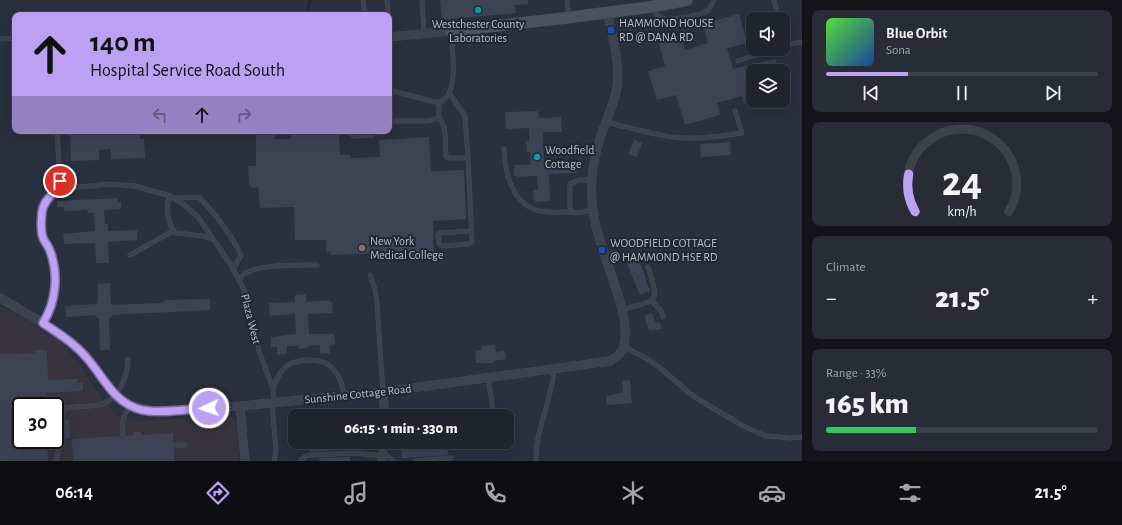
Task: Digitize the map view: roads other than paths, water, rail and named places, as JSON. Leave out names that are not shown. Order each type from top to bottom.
[{"type":"street","points":[[392,37],[569,18],[687,0]]},
{"type":"street","points":[[607,13],[615,47],[618,73],[617,88],[598,143],[592,180],[592,210],[596,230],[622,310],[625,328],[624,347]]},
{"type":"street","name":"Sunshine Cottage Road","points":[[0,298],[66,338],[85,356],[114,395],[131,406],[152,411],[273,403],[383,392],[488,378],[610,361],[618,355],[624,347]]},
{"type":"street","points":[[383,392],[384,409]]},
{"type":"street","points":[[240,406],[245,461]]},
{"type":"street","points":[[382,459],[383,449]]},
{"type":"lane","points":[[363,0],[365,12]]},
{"type":"lane","points":[[387,0],[388,12]]},
{"type":"lane","points":[[422,0],[424,34]]},
{"type":"lane","points":[[567,0],[569,18]]},
{"type":"lane","points":[[654,6],[657,15],[667,20],[693,16],[708,11],[714,0]]},
{"type":"lane","points":[[774,0],[777,12]]},
{"type":"lane","points":[[392,91],[439,103],[444,100],[449,93],[454,68],[451,31]]},
{"type":"lane","points":[[1,39],[12,38]]},
{"type":"lane","points":[[790,43],[802,42]]},
{"type":"lane","points":[[738,62],[754,56]]},
{"type":"lane","points":[[449,93],[465,116],[472,241],[469,244],[442,246],[439,244],[438,235],[440,233],[471,231]]},
{"type":"lane","points":[[439,103],[439,118],[442,121],[444,129],[446,156],[448,158],[468,158]]},
{"type":"lane","points":[[606,122],[662,135],[685,138],[719,137],[742,133],[736,111]]},
{"type":"lane","points":[[392,122],[428,121],[439,118]]},
{"type":"lane","points":[[43,323],[54,297],[55,280],[51,252],[42,235],[42,212],[48,199],[57,189],[60,181],[57,134]]},
{"type":"lane","points":[[352,134],[354,136],[372,134]]},
{"type":"lane","points":[[504,149],[507,178],[515,193],[522,201],[533,209],[541,212],[577,213],[592,210]]},
{"type":"lane","points":[[572,212],[570,206],[570,184],[579,180],[592,180]]},
{"type":"lane","name":"Plaza West","points":[[57,189],[123,184],[146,188],[182,202],[198,217],[233,270],[248,301],[259,351],[273,389],[276,450],[274,461]]},
{"type":"lane","points":[[214,240],[203,236],[176,233],[171,227],[167,202],[172,197],[199,197],[237,246],[241,255],[233,270]]},
{"type":"lane","points":[[130,255],[173,230]]},
{"type":"lane","points":[[239,282],[244,274],[271,266],[317,265]]},
{"type":"lane","points":[[622,310],[652,301],[656,297],[656,291],[648,267]]},
{"type":"lane","points":[[370,275],[375,289],[377,303],[383,392]]},
{"type":"lane","points":[[652,301],[661,311],[663,317]]},
{"type":"lane","points":[[624,347],[644,357],[659,367],[694,396],[743,426],[766,436],[791,438],[802,436]]},
{"type":"lane","points":[[64,409],[102,404],[109,401],[125,380],[128,360]]},
{"type":"lane","points":[[273,389],[280,374],[289,363],[316,360],[329,364],[334,369],[341,380],[344,396]]},
{"type":"lane","points":[[536,461],[537,439],[554,381],[554,369]]},
{"type":"lane","points":[[488,378],[493,409]]},
{"type":"lane","points":[[123,436],[122,420],[131,406]]},
{"type":"lane","points":[[174,445],[185,445]]},
{"type":"lane","points":[[56,461],[59,449]]},
{"type":"lane","points":[[300,461],[306,456],[333,453],[353,453],[382,459],[388,456],[394,461]]},
{"type":"lane","points":[[415,461],[451,458]]},
{"type":"waterway","points":[[308,12],[311,0]]},
{"type":"place","name":"Westchester County Laboratories","points":[[478,10]]},
{"type":"place","name":"HAMMOND HOUSE RD @ DANA RD","points":[[611,30]]},
{"type":"place","name":"Woodfield Cottage","points":[[537,157]]},
{"type":"place","name":"New York Medical College","points":[[362,248]]},
{"type":"place","name":"WOODFIELD COTTAGE @ HAMMOND HSE RD","points":[[602,250]]}]
